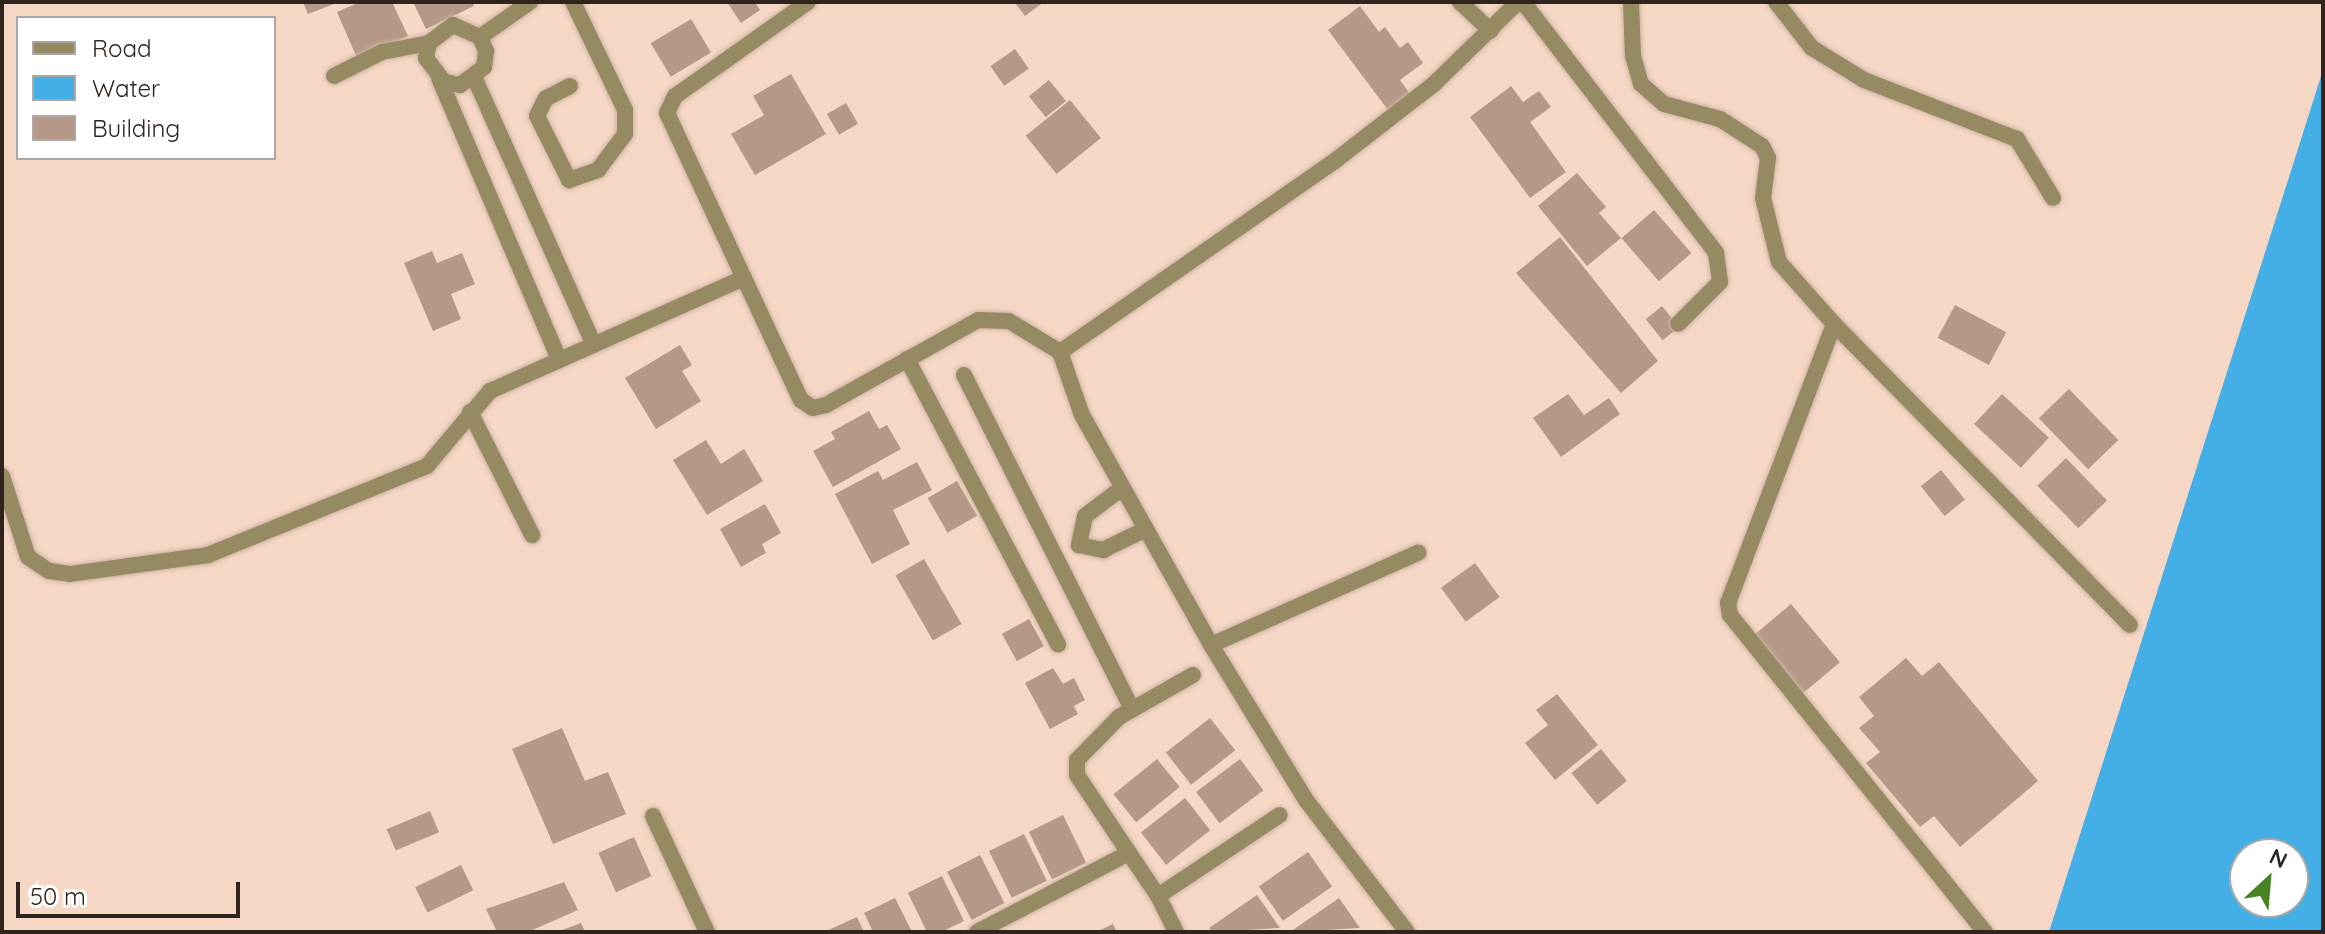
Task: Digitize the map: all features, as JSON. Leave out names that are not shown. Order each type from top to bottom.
[{"type":"street","points":[[480,37],[530,2]]},
{"type":"street","points":[[570,86],[546,98],[537,116],[569,180],[598,170],[625,134],[625,110],[573,2]]},
{"type":"street","points":[[808,2],[669,105],[667,113],[801,400],[813,408],[978,320],[995,318],[1060,352],[1082,415],[1211,645],[1306,800],[1407,932]]},
{"type":"street","points":[[1460,2],[1491,31]]},
{"type":"street","points":[[1060,352],[1336,160],[1434,84],[1521,2],[1716,253],[1720,282],[1678,324]]},
{"type":"street","points":[[1631,2],[1633,56],[1641,84],[1664,104],[1720,119],[1762,146],[1768,158],[1763,198],[1779,262],[1834,324],[2130,625]]},
{"type":"street","points":[[1776,2],[1812,48],[1864,80],[2007,132],[2017,139],[2053,198]]},
{"type":"street","points":[[334,76],[382,52],[429,43],[453,25],[468,27],[480,37],[486,51],[484,67],[475,79],[460,85],[439,78]]},
{"type":"street","points":[[429,43],[426,58],[439,78],[559,359]]},
{"type":"street","points":[[475,79],[594,345]]},
{"type":"street","points":[[2,476],[28,557],[49,571],[70,574],[223,549],[427,466],[490,391],[744,278]]},
{"type":"street","points":[[1834,324],[1728,603],[1730,615],[1985,932]]},
{"type":"street","points":[[907,359],[1058,644]]},
{"type":"street","points":[[964,375],[1132,709]]},
{"type":"street","points":[[470,412],[532,535]]},
{"type":"street","points":[[1079,545],[1085,516],[1122,488]]},
{"type":"street","points":[[1056,558],[1079,545],[1103,550],[1146,529]]},
{"type":"street","points":[[1211,645],[1418,553]]},
{"type":"street","points":[[1176,932],[1158,896],[1077,775],[1077,760],[1096,736],[1132,709],[1193,675]]},
{"type":"street","points":[[1158,896],[1280,815]]},
{"type":"street","points":[[653,816],[707,932]]},
{"type":"street","points":[[977,932],[1129,853]]},
{"type":"water","points":[[2323,70],[2323,932],[2049,932]]},
{"type":"building","points":[[303,2],[339,2],[308,14]]},
{"type":"building","points":[[360,2],[392,2],[408,36],[357,58],[337,12]]},
{"type":"building","points":[[413,2],[472,2],[474,6],[426,29]]},
{"type":"building","points":[[727,2],[755,2],[760,10],[741,23]]},
{"type":"building","points":[[1019,2],[1044,2],[1025,16],[1016,4]]},
{"type":"building","points":[[1360,6],[1379,32],[1385,27],[1400,48],[1408,42],[1423,63],[1400,80],[1413,98],[1391,114],[1328,30]]},
{"type":"building","points":[[691,19],[711,52],[671,77],[651,43]]},
{"type":"building","points":[[1015,49],[1029,69],[1004,86],[990,66]]},
{"type":"building","points":[[791,74],[826,134],[755,175],[731,134],[764,115],[753,96]]},
{"type":"building","points":[[1049,80],[1066,101],[1046,117],[1029,96]]},
{"type":"building","points":[[1511,86],[1523,102],[1539,91],[1551,107],[1530,122],[1566,172],[1530,198],[1470,117]]},
{"type":"building","points":[[1070,100],[1101,138],[1057,174],[1026,136]]},
{"type":"building","points":[[846,103],[858,124],[839,135],[827,114]]},
{"type":"building","points":[[1577,173],[1606,207],[1599,213],[1621,238],[1587,266],[1538,206]]},
{"type":"building","points":[[1654,210],[1691,253],[1659,281],[1622,238]]},
{"type":"building","points":[[1560,237],[1658,361],[1621,393],[1516,273]]},
{"type":"building","points":[[432,251],[437,263],[462,253],[475,284],[451,294],[461,319],[433,331],[404,263]]},
{"type":"building","points":[[1955,305],[2006,332],[1989,365],[1938,338]]},
{"type":"building","points":[[1662,306],[1679,327],[1663,340],[1646,319]]},
{"type":"building","points":[[680,345],[692,365],[682,371],[701,401],[656,429],[625,378]]},
{"type":"building","points":[[2069,389],[2118,440],[2088,469],[2039,418]]},
{"type":"building","points":[[1568,394],[1584,415],[1609,398],[1620,414],[1561,457],[1533,418]]},
{"type":"building","points":[[2002,394],[2049,438],[2021,468],[1974,424]]},
{"type":"building","points":[[869,411],[879,429],[887,425],[901,449],[833,487],[813,451],[835,439],[831,432]]},
{"type":"building","points":[[706,440],[721,464],[744,449],[763,481],[707,515],[673,460]]},
{"type":"building","points":[[2066,458],[2107,500],[2078,528],[2037,486]]},
{"type":"building","points":[[917,462],[932,490],[893,510],[910,544],[872,564],[835,494],[878,471],[883,480]]},
{"type":"building","points":[[1941,470],[1965,500],[1945,516],[1921,486]]},
{"type":"building","points":[[957,481],[977,516],[948,533],[928,498]]},
{"type":"building","points":[[765,504],[781,533],[762,544],[766,553],[741,567],[720,529]]},
{"type":"building","points":[[924,559],[962,624],[933,640],[895,576]]},
{"type":"building","points":[[1475,563],[1500,597],[1466,622],[1441,588]]},
{"type":"building","points":[[1791,604],[1840,662],[1800,696],[1751,637]]},
{"type":"building","points":[[1029,619],[1044,646],[1017,661],[1002,634]]},
{"type":"building","points":[[1906,658],[1922,676],[1939,662],[2038,781],[1960,847],[1934,816],[1920,827],[1866,763],[1880,752],[1859,728],[1874,716],[1859,697]]},
{"type":"building","points":[[1053,668],[1063,684],[1074,678],[1085,700],[1074,706],[1078,714],[1050,729],[1025,683]]},
{"type":"building","points":[[1557,694],[1598,745],[1555,780],[1525,743],[1548,725],[1536,710]]},
{"type":"building","points":[[1210,718],[1235,750],[1191,785],[1166,752]]},
{"type":"building","points":[[562,728],[585,781],[608,772],[626,814],[553,844],[512,749]]},
{"type":"building","points":[[1601,749],[1627,781],[1597,805],[1571,773]]},
{"type":"building","points":[[1157,759],[1180,787],[1136,822],[1113,794]]},
{"type":"building","points":[[1240,759],[1263,790],[1220,823],[1196,792]]},
{"type":"building","points":[[1185,798],[1210,830],[1166,865],[1141,832]]},
{"type":"building","points":[[430,811],[439,832],[396,851],[387,829]]},
{"type":"building","points":[[1063,815],[1086,863],[1052,879],[1029,832]]},
{"type":"building","points":[[1024,834],[1047,881],[1012,898],[989,851]]},
{"type":"building","points":[[634,837],[651,876],[616,892],[598,853]]},
{"type":"building","points":[[1308,852],[1332,886],[1283,921],[1259,886]]},
{"type":"building","points":[[980,855],[1005,903],[972,920],[947,872]]},
{"type":"building","points":[[461,865],[473,890],[427,913],[415,887]]},
{"type":"building","points":[[942,876],[964,921],[941,932],[927,932],[908,893]]},
{"type":"building","points":[[564,882],[578,910],[528,932],[497,932],[486,909]]},
{"type":"building","points":[[1257,895],[1280,928],[1212,932],[1209,928]]},
{"type":"building","points":[[895,898],[912,932],[873,932],[864,913]]},
{"type":"building","points":[[1339,898],[1360,928],[1290,932]]},
{"type":"building","points":[[857,917],[864,932],[824,932]]},
{"type":"building","points":[[581,923],[585,932],[557,932]]},
{"type":"building","points":[[1113,924],[1117,932],[1096,932]]}]
